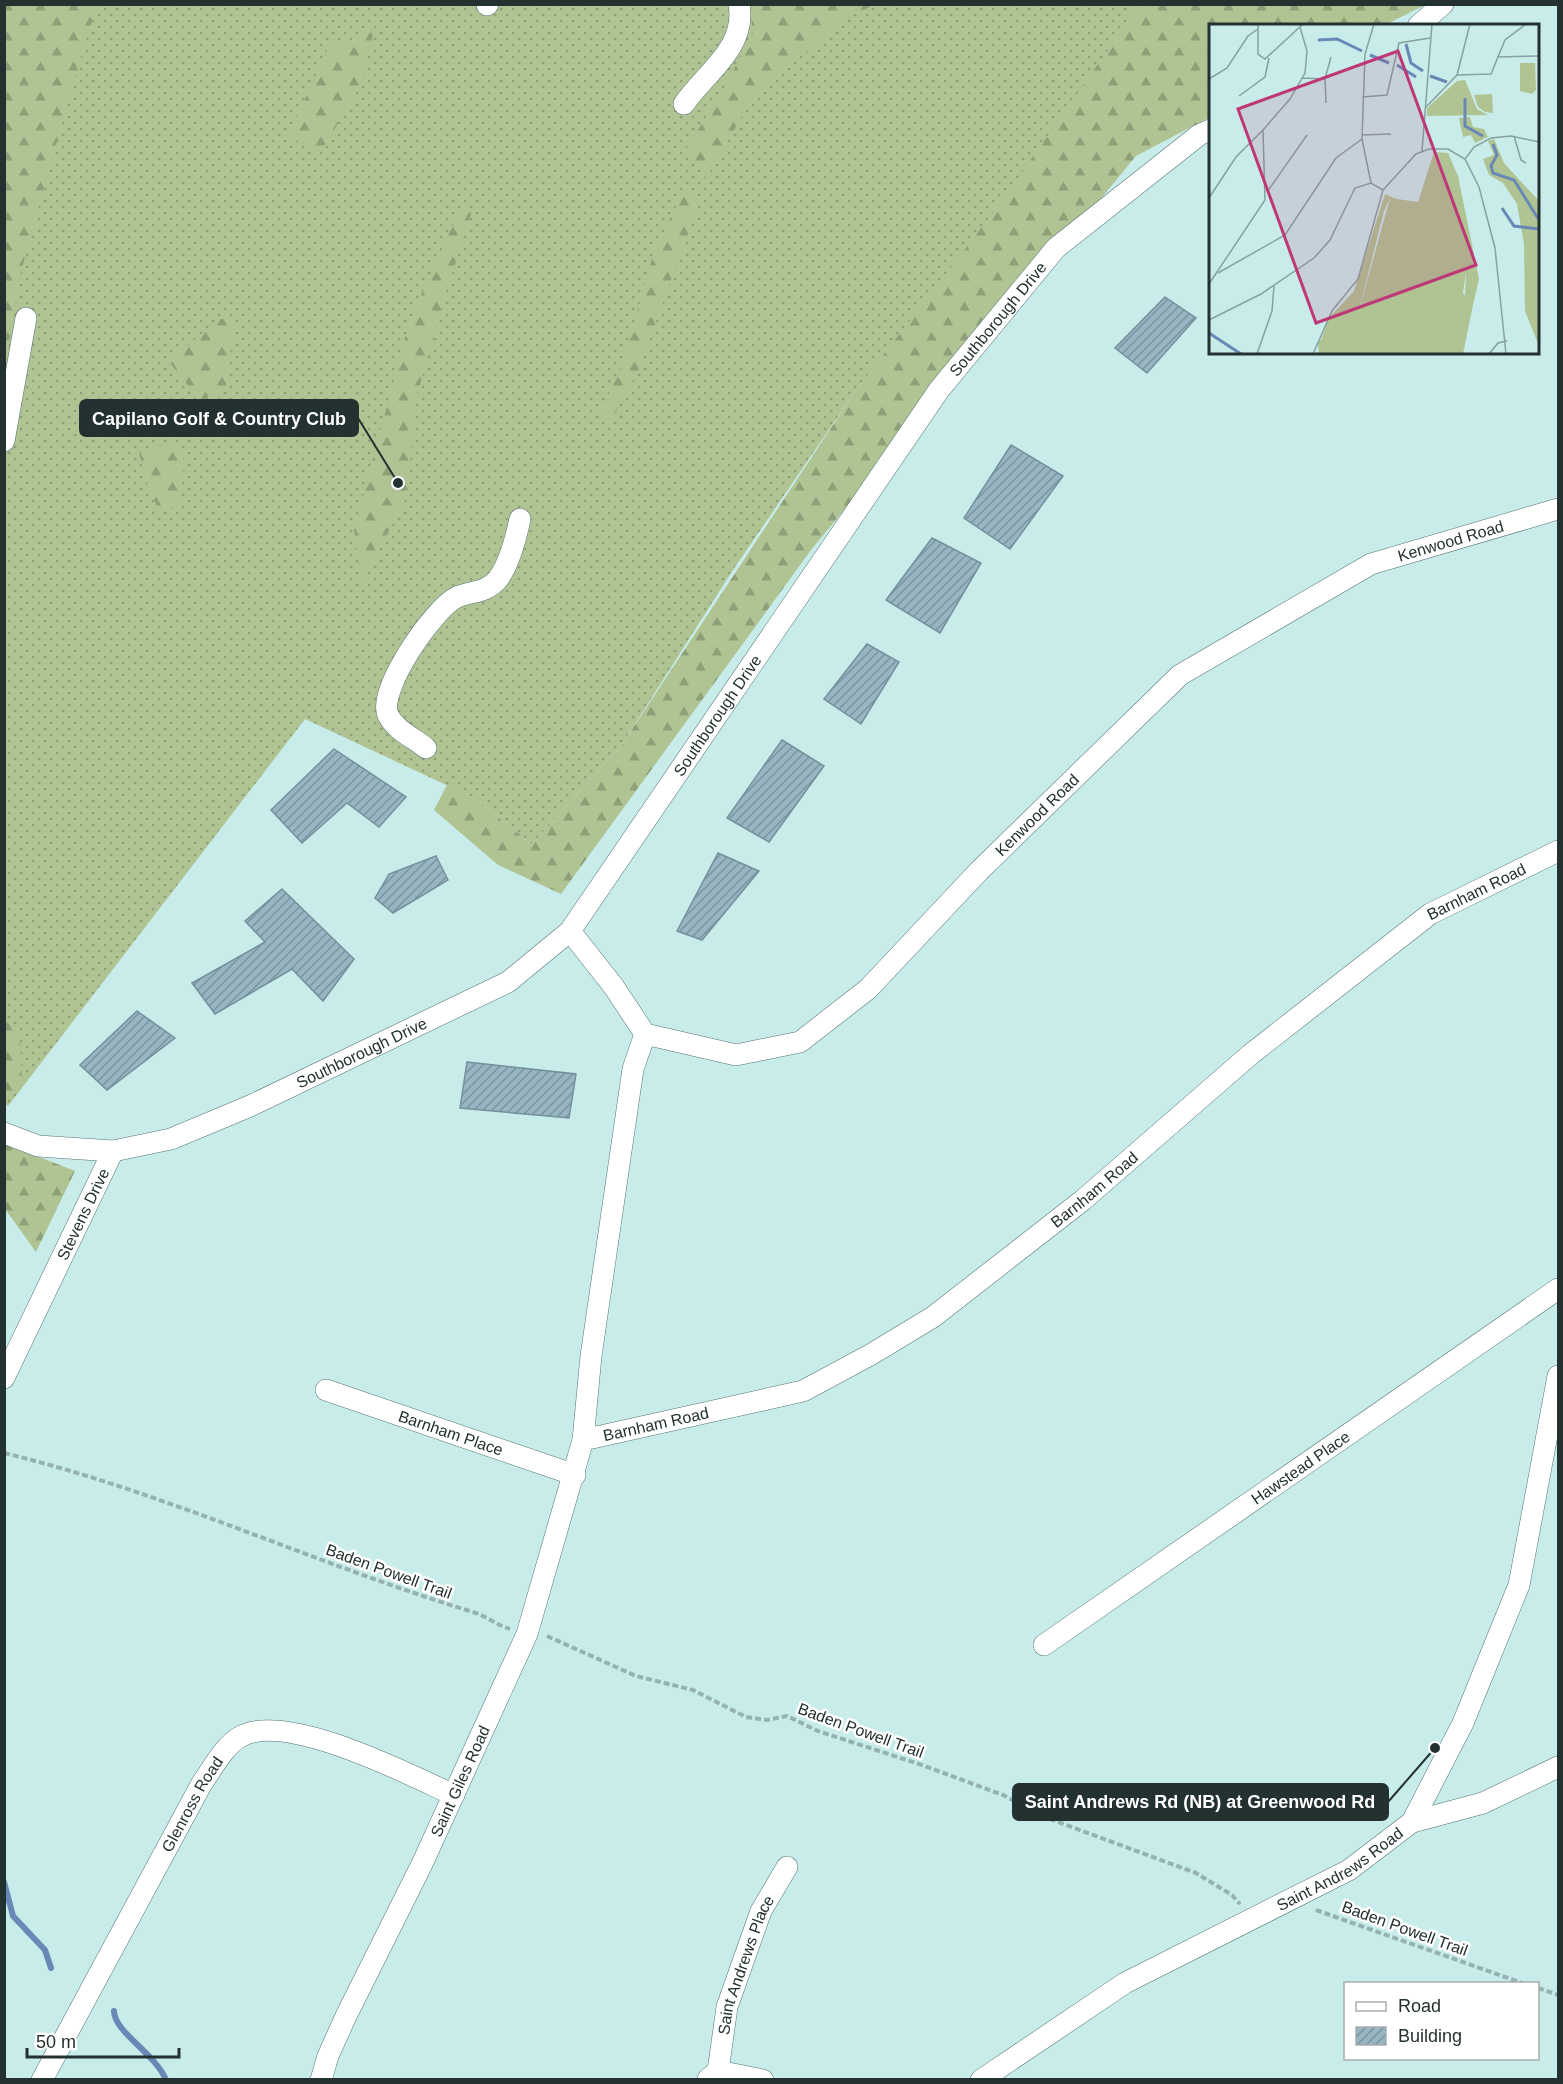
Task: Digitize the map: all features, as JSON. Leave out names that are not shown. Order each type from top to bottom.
[{"type":"street","points":[[684,104],[696,86],[718,66],[732,45],[742,19],[739,4]]},
{"type":"street","points":[[1420,24],[1443,4]]},
{"type":"street","name":"Southborough Drive","points":[[112,1150],[171,1139],[250,1106],[487,993],[508,982],[570,931],[939,390],[1056,248],[1199,135],[1209,130]]},
{"type":"street","points":[[4,441],[26,318]]},
{"type":"street","name":"Kenwood Road","points":[[645,1034],[736,1054],[800,1042],[868,989],[979,871],[1180,675],[1371,564],[1558,509]]},
{"type":"street","points":[[426,748],[389,716],[386,701],[390,686],[404,660],[439,611],[456,597],[483,590],[497,580],[520,519]]},
{"type":"street","name":"Barnham Road","points":[[583,1440],[804,1391],[879,1350],[933,1317],[1083,1200],[1251,1054],[1430,914],[1558,851]]},
{"type":"street","points":[[570,931],[614,987],[645,1034]]},
{"type":"street","name":"Barnham Road","points":[[575,1475],[583,1440],[591,1356],[629,1093],[633,1069],[645,1034]]},
{"type":"street","name":"Stevens Drive","points":[[4,1133],[38,1146],[112,1150],[4,1378]]},
{"type":"street","name":"Hawstead Place","points":[[1044,1645],[1558,1289]]},
{"type":"street","name":"Saint Andrews Road","points":[[981,2079],[1125,1983],[1349,1870],[1412,1822],[1464,1723],[1518,1585],[1558,1376]]},
{"type":"street","name":"Barnham Place","points":[[326,1390],[575,1475]]},
{"type":"street","name":"Saint Giles Road","points":[[321,2079],[328,2056],[346,2016],[454,1795],[527,1634],[575,1475]]},
{"type":"street","name":"Glenross Road","points":[[42,2079],[202,1783],[227,1749],[239,1737],[254,1731],[305,1735],[363,1754],[454,1795]]},
{"type":"street","points":[[1412,1822],[1483,1803],[1558,1767]]},
{"type":"street","name":"Saint Andrews Place","points":[[763,2079],[713,2075],[727,2007],[761,1911],[787,1867]]},
{"type":"path","name":"Baden Powell Trail","points":[[4,1452],[185,1507],[388,1585],[476,1613],[500,1626],[527,1634],[552,1636],[636,1676],[693,1690],[747,1717],[767,1720],[787,1716],[818,1731],[922,1765],[1003,1795],[1042,1816],[1197,1873],[1232,1896],[1250,1920]]},
{"type":"path","name":"Baden Powell Trail","points":[[1307,1912],[1318,1910],[1522,1982]]},
{"type":"path","points":[[1539,1988],[1558,1995]]},
{"type":"green space","points":[[5,4],[97,5],[70,93],[21,272],[5,367]]},
{"type":"green space","points":[[94,5],[1137,5],[1067,118],[854,393],[731,573],[621,746],[532,844],[474,798],[305,719],[8,1106],[5,1104],[5,310]]},
{"type":"green space","points":[[750,5],[875,5],[852,15],[755,93],[706,179],[687,147],[724,89],[753,32]]},
{"type":"green space","points":[[1137,5],[1425,5],[1387,24],[1209,24],[1209,118],[1136,156],[811,550],[561,894],[498,865],[434,810],[447,785],[474,798],[532,844],[621,746],[854,393],[998,206]]},
{"type":"green space","points":[[376,21],[362,83],[320,153],[288,136],[331,42],[351,40]]},
{"type":"green space","points":[[685,188],[698,206],[639,369],[611,420],[598,414],[620,372],[654,252]]},
{"type":"green space","points":[[473,208],[443,302],[416,399],[407,496],[362,584],[354,530],[405,338],[421,295],[458,213]]},
{"type":"green space","points":[[235,316],[226,387],[201,401],[169,362],[217,320]]},
{"type":"green space","points":[[169,441],[182,447],[184,464],[180,505],[159,511],[147,483],[139,453]]},
{"type":"green space","points":[[5,1021],[20,1028],[22,1088],[5,1101]]},
{"type":"green space","points":[[4,1143],[75,1171],[36,1252],[5,1209]]},
{"type":"building","points":[[1165,297],[1196,318],[1147,373],[1115,348]]},
{"type":"building","points":[[1011,445],[1063,476],[1010,549],[964,518]]},
{"type":"building","points":[[932,538],[981,563],[940,633],[886,600]]},
{"type":"building","points":[[867,644],[899,662],[861,724],[824,699]]},
{"type":"building","points":[[782,740],[824,766],[769,842],[727,818]]},
{"type":"building","points":[[334,749],[406,797],[379,827],[347,803],[302,843],[271,810]]},
{"type":"building","points":[[718,853],[759,871],[702,940],[677,931]]},
{"type":"building","points":[[436,856],[448,880],[393,913],[375,898],[389,874]]},
{"type":"building","points":[[282,889],[354,959],[323,1001],[292,969],[215,1014],[192,983],[265,942],[245,921]]},
{"type":"building","points":[[137,1011],[175,1038],[107,1090],[80,1065]]},
{"type":"building","points":[[467,1062],[576,1074],[569,1118],[460,1108]]},
{"type":"waterway","points":[[4,1882],[13,1916],[45,1950],[51,1968]]},
{"type":"waterway","points":[[114,2011],[121,2027],[154,2061],[166,2080]]},
{"type":"place","name":"Capilano Golf & Country Club","points":[[398,483]]},
{"type":"place","name":"Saint Andrews Rd (NB) at Greenwood Rd","points":[[1435,1748]]}]
